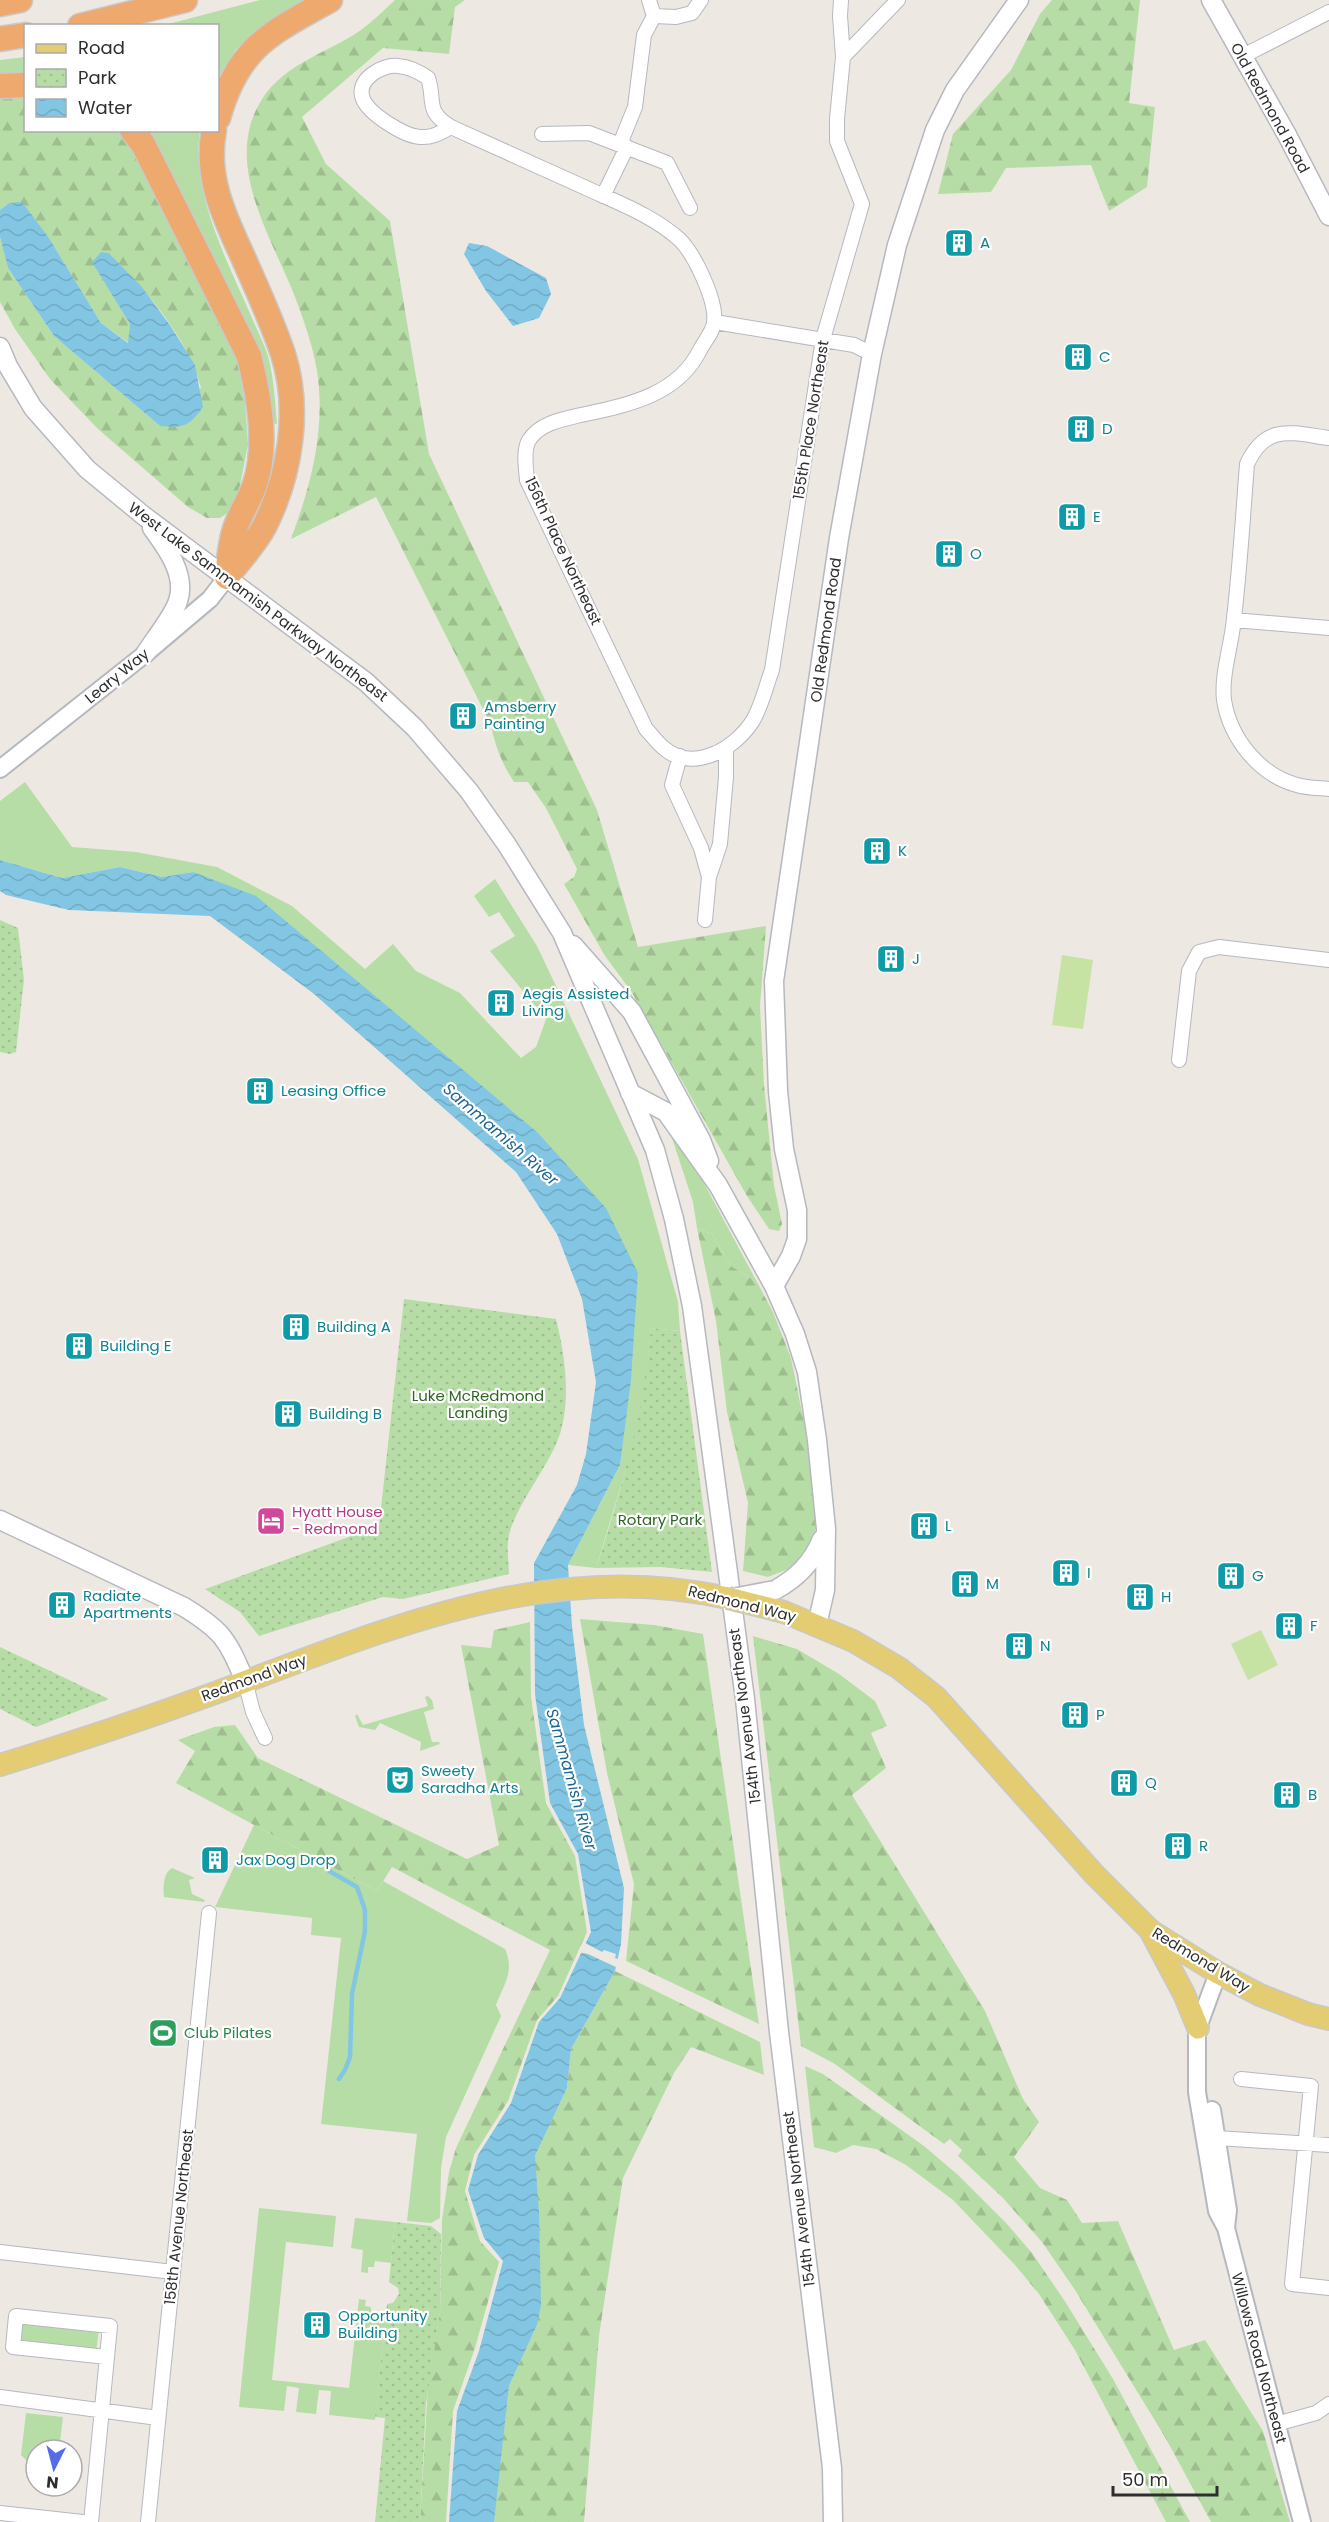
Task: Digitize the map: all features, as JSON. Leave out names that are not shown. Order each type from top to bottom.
[{"type":"highway","points":[[0,4],[20,0]]},
{"type":"highway","points":[[88,24],[186,0]]},
{"type":"highway","points":[[219,115],[232,79],[248,54],[268,35],[330,0]]},
{"type":"highway","points":[[0,39],[24,35]]},
{"type":"highway","points":[[0,86],[24,85]]},
{"type":"highway","points":[[134,132],[143,144],[249,356],[256,383],[261,424],[261,456],[256,482],[246,508],[235,527],[227,577]]},
{"type":"highway","points":[[214,132],[210,150],[221,210],[284,355],[290,385],[291,418],[288,458],[273,504],[255,542],[227,577]]},
{"type":"main road","name":"Old Redmond Road","points":[[774,1286],[791,1256],[797,1239],[797,1210],[784,1149],[778,1091],[774,981],[839,538],[885,291],[897,245],[935,130],[955,90],[1019,0]]},
{"type":"main road","name":"Old Redmond Road","points":[[1210,0],[1287,135],[1329,216]]},
{"type":"main road","name":"West Lake Sammamish Parkway Northeast","points":[[0,347],[4,363],[33,408],[87,469],[144,516],[339,660],[416,728],[484,810],[562,933]]},
{"type":"main road","points":[[144,516],[164,544],[178,571],[180,590],[178,602],[145,654]]},
{"type":"main road","points":[[562,933],[633,1012],[701,1140],[718,1185]]},
{"type":"main road","name":"154th Avenue Northeast","points":[[562,933],[660,1167],[674,1219],[694,1318],[745,1699],[779,2032],[832,2468],[833,2522]]},
{"type":"main road","points":[[630,1093],[666,1112],[718,1185],[774,1286],[795,1334],[807,1372],[818,1440],[826,1529],[825,1590],[817,1625]]},
{"type":"main road","points":[[0,1520],[184,1607],[211,1624],[223,1636],[234,1654],[245,1681]]},
{"type":"main road","points":[[728,1598],[775,1590],[794,1579],[815,1557],[826,1529]]},
{"type":"main road","name":"Redmond Way","points":[[0,1765],[70,1743],[449,1611],[520,1594],[573,1587],[649,1586],[689,1590],[784,1612],[853,1641],[899,1668],[936,1697],[1106,1888],[1151,1931],[1218,1973],[1260,1995],[1308,2014],[1329,2019]]},
{"type":"main road","points":[[1151,1931],[1184,1994],[1198,2028]]},
{"type":"street","points":[[603,196],[636,107],[644,35],[654,16],[648,0]]},
{"type":"street","points":[[654,16],[676,17],[692,13],[701,0]]},
{"type":"street","name":"155th Place Northeast","points":[[726,750],[752,722],[772,670],[823,339],[862,204],[837,141],[843,57],[841,0]]},
{"type":"street","points":[[843,57],[898,0]]},
{"type":"street","points":[[1241,57],[1329,12]]},
{"type":"street","points":[[451,127],[434,136],[418,137],[401,130],[375,115],[363,100],[362,92],[365,82],[382,68],[396,65],[415,69],[428,78],[430,103],[439,120],[647,216],[680,240],[695,260],[708,287],[715,322],[854,345],[873,354]]},
{"type":"street","points":[[542,134],[589,133],[667,164],[690,208]]},
{"type":"street","name":"156th Place Northeast","points":[[715,322],[696,359],[664,390],[634,402],[559,420],[540,429],[528,441],[525,465],[527,480],[646,729],[666,751],[689,759],[712,756],[726,750]]},
{"type":"street","points":[[1329,438],[1279,432],[1266,437],[1254,449],[1247,464],[1234,620],[1224,699],[1235,733],[1246,751],[1280,778],[1298,785],[1329,789]]},
{"type":"street","name":"Leary Way","points":[[0,769],[145,654],[210,599],[227,577]]},
{"type":"street","points":[[1234,620],[1329,628]]},
{"type":"street","points":[[705,920],[709,877],[720,844],[726,750]]},
{"type":"street","points":[[680,756],[672,784],[701,849],[709,877]]},
{"type":"street","points":[[1179,1060],[1189,971],[1199,952],[1219,947],[1329,960]]},
{"type":"street","points":[[245,1681],[253,1712],[265,1738]]},
{"type":"street","name":"158th Avenue Northeast","points":[[148,2522],[209,1913]]},
{"type":"street","name":"Willows Road Northeast","points":[[1218,1973],[1198,2028],[1197,2092],[1217,2211],[1226,2228],[1302,2522]]},
{"type":"street","name":"Willows Road Northeast","points":[[1198,2066],[1210,2100],[1217,2138],[1228,2210],[1226,2228]]},
{"type":"street","points":[[1241,2079],[1311,2086],[1292,2284],[1329,2288]]},
{"type":"street","points":[[1217,2138],[1329,2145]]},
{"type":"street","points":[[0,2252],[173,2272]]},
{"type":"street","points":[[91,2522],[102,2411],[110,2326],[16,2316],[13,2347],[107,2357]]},
{"type":"street","points":[[0,2397],[158,2418]]},
{"type":"street","points":[[1276,2424],[1316,2413],[1329,2404]]},
{"type":"street","points":[[0,2513],[82,2522]]},
{"type":"green space","points":[[260,0],[314,0],[262,27],[236,49],[219,76],[219,24],[169,24]]},
{"type":"green space","points":[[395,0],[465,0],[455,7],[449,54],[383,48],[302,117],[326,164],[390,221],[429,454],[597,810],[638,947],[766,926],[760,1006],[764,1085],[774,1185],[782,1224],[779,1231],[769,1229],[747,1196],[631,991],[605,956],[564,884],[574,877],[577,869],[546,808],[528,782],[514,782],[506,768],[497,748],[491,725],[376,497],[291,539],[305,498],[315,456],[320,414],[317,371],[305,324],[256,204],[247,156],[249,132],[257,108],[277,81],[304,62],[361,30]]},
{"type":"green space","points":[[1052,0],[1140,0],[1129,103],[1155,107],[1147,187],[1109,211],[1091,165],[1006,168],[991,192],[938,194],[953,134],[1011,70],[1040,14]]},
{"type":"green space","points":[[24,57],[24,77],[0,78],[0,60]]},
{"type":"green space","points":[[24,98],[24,132],[118,132],[131,147],[236,353],[245,401],[248,444],[240,486],[229,512],[220,518],[207,518],[188,507],[98,429],[50,379],[15,329],[0,302],[0,237],[8,268],[54,336],[160,426],[201,388],[195,369],[176,333],[151,299],[110,254],[93,262],[130,324],[129,343],[101,323],[49,238],[9,203],[0,210],[0,99]]},
{"type":"green space","points":[[147,132],[200,132],[198,154],[206,202],[222,250],[268,356],[277,424],[273,423],[264,374]]},
{"type":"green space","points":[[25,782],[72,847],[136,852],[217,867],[292,906],[365,969],[393,944],[416,971],[460,993],[521,1058],[536,1047],[546,1019],[490,951],[515,936],[499,912],[489,917],[474,896],[495,879],[537,946],[638,1159],[678,1302],[680,1331],[651,1328],[646,1381],[635,1439],[596,1568],[568,1565],[620,1465],[638,1274],[193,872],[162,877],[120,867],[62,878],[0,860],[0,801]]},
{"type":"green space","points":[[0,920],[18,928],[24,980],[16,1052],[10,1054],[0,1052]]},
{"type":"green space","points":[[1062,955],[1093,960],[1083,1029],[1052,1025]]},
{"type":"green space","points":[[668,1126],[690,1157],[757,1282],[731,1266],[712,1234],[697,1228],[693,1202]]},
{"type":"green space","points":[[697,1228],[712,1234],[731,1266],[757,1282],[773,1312],[791,1358],[806,1432],[816,1507],[816,1528],[811,1545],[801,1561],[768,1577],[743,1571],[748,1503],[727,1412],[716,1321]]},
{"type":"green space","name":"Luke McRedmond Landing","points":[[404,1299],[556,1319],[566,1376],[563,1420],[555,1447],[510,1530],[509,1574],[403,1599],[383,1597],[259,1636],[240,1612],[205,1589],[379,1526]]},
{"type":"green space","name":"Rotary Park","points":[[651,1328],[680,1331],[712,1572],[660,1567],[596,1568],[631,1450],[643,1391]]},
{"type":"green space","points":[[580,1619],[654,1625],[703,1634],[759,2024],[626,1961],[634,1884],[607,1773]]},
{"type":"green space","points":[[530,1622],[531,1697],[546,1803],[575,1856],[587,1932],[558,1996],[537,2020],[508,2101],[474,2155],[465,2191],[480,2241],[499,2262],[475,2348],[453,2411],[446,2522],[420,2522],[428,2386],[440,2312],[442,2220],[449,2172],[456,2148],[550,1950],[392,1867],[377,1891],[176,1783],[195,1751],[178,1740],[214,1727],[235,1725],[258,1758],[467,1859],[499,1845],[461,1645],[491,1648],[494,1630]]},
{"type":"green space","points":[[1261,1630],[1278,1665],[1248,1680],[1231,1644]]},
{"type":"green space","points":[[753,1636],[797,1649],[839,1674],[875,1701],[887,1726],[871,1733],[886,1768],[852,1795],[985,2011],[1023,2099],[1039,2122],[1014,2157],[1040,2188],[1067,2200],[1082,2223],[1118,2221],[1174,2350],[1205,2340],[1263,2431],[1290,2522],[1211,2522],[1165,2437],[1075,2290],[1042,2242],[1002,2197],[958,2156],[962,2150],[950,2139],[944,2144],[835,2064],[801,2046]]},
{"type":"green space","points":[[0,1647],[109,1699],[36,1727],[0,1709]]},
{"type":"green space","points":[[428,1696],[432,1700],[434,1709],[424,1712],[432,1742],[440,1744],[420,1751],[421,1742],[380,1723],[375,1730],[359,1727],[355,1716],[357,1714],[363,1725],[428,1706],[425,1697]]},
{"type":"green space","points":[[254,1825],[377,1891],[383,1881],[505,1949],[509,1971],[496,2005],[501,2016],[446,2137],[441,2168],[440,2218],[431,2223],[407,2221],[417,2134],[321,2124],[341,1938],[311,1935],[312,1918],[215,1907]]},
{"type":"green space","points":[[172,1868],[195,1878],[189,1880],[192,1894],[205,1900],[204,1902],[164,1897],[165,1877]]},
{"type":"green space","points":[[615,1971],[760,2042],[764,2075],[691,2047],[674,2073],[623,2178],[599,2336],[584,2522],[493,2522],[509,2386],[537,2325],[535,2156],[567,2088],[571,2049]]},
{"type":"green space","points":[[805,2066],[823,2074],[924,2146],[958,2175],[1007,2224],[1032,2253],[1113,2379],[1190,2522],[1166,2522],[1075,2350],[1039,2294],[1015,2265],[953,2200],[906,2165],[876,2149],[853,2145],[836,2153],[814,2147]]},
{"type":"green space","points":[[259,2208],[336,2216],[333,2247],[286,2242],[272,2380],[349,2388],[359,2299],[366,2300],[365,2306],[371,2307],[371,2313],[386,2315],[375,2420],[329,2415],[331,2391],[319,2390],[316,2414],[296,2412],[299,2388],[287,2386],[284,2411],[239,2407]]},
{"type":"green space","points":[[355,2218],[395,2222],[391,2263],[375,2261],[374,2267],[368,2267],[368,2273],[361,2272],[363,2250],[351,2248]]},
{"type":"green space","points":[[395,2222],[431,2226],[441,2234],[440,2312],[426,2404],[420,2522],[375,2522],[385,2418],[375,2417],[387,2304],[393,2303],[399,2294],[398,2288],[389,2282]]},
{"type":"green space","points":[[25,2321],[99,2329],[96,2352],[23,2343],[18,2340],[20,2323]]},
{"type":"green space","points":[[26,2413],[63,2417],[60,2438],[24,2438],[24,2458],[21,2455]]},
{"type":"water","points":[[22,202],[49,238],[101,323],[128,343],[130,324],[92,262],[101,252],[109,253],[141,286],[170,325],[195,365],[203,407],[194,419],[185,425],[160,426],[54,336],[8,268],[0,237],[0,210],[9,203]]},
{"type":"water","points":[[469,243],[487,246],[546,278],[551,294],[539,318],[513,326],[486,291],[464,254]]},
{"type":"water","name":"Sammamish River","points":[[0,860],[62,878],[120,867],[162,877],[193,872],[256,896],[537,1132],[606,1208],[638,1273],[631,1380],[620,1465],[568,1565],[572,1626],[584,1725],[624,1888],[621,1944],[615,1971],[571,2049],[567,2088],[535,2156],[541,2305],[537,2325],[509,2386],[494,2522],[449,2522],[457,2411],[479,2351],[503,2261],[484,2238],[468,2190],[478,2155],[511,2103],[539,2022],[560,1998],[591,1932],[578,1854],[550,1803],[535,1694],[534,1563],[577,1485],[586,1454],[596,1382],[582,1299],[557,1234],[516,1172],[314,994],[210,916],[69,910],[6,895],[0,891]]},
{"type":"pier","points":[[583,1942],[602,1952],[604,1950],[616,1954],[615,1958],[620,1960],[618,1968],[588,1954],[578,1952]]},
{"type":"waterway","points":[[329,1871],[357,1887],[365,1910],[365,1931],[352,1994],[350,2057],[339,2079]]},
{"type":"place","name":"A","points":[[959,243]]},
{"type":"place","name":"C","points":[[1078,357]]},
{"type":"place","name":"D","points":[[1081,429]]},
{"type":"place","name":"E","points":[[1072,517]]},
{"type":"place","name":"O","points":[[949,554]]},
{"type":"place","name":"Amsberry Painting","points":[[463,716]]},
{"type":"place","name":"K","points":[[877,851]]},
{"type":"place","name":"J","points":[[891,959]]},
{"type":"place","name":"Aegis Assisted Living","points":[[501,1003]]},
{"type":"place","name":"Leasing Office","points":[[260,1091]]},
{"type":"place","name":"Building A","points":[[296,1327]]},
{"type":"place","name":"Building E","points":[[79,1346]]},
{"type":"place","name":"Building B","points":[[288,1414]]},
{"type":"place","name":"Hyatt House - Redmond","points":[[271,1521]]},
{"type":"place","name":"L","points":[[924,1526]]},
{"type":"place","name":"I","points":[[1066,1573]]},
{"type":"place","name":"G","points":[[1231,1576]]},
{"type":"place","name":"M","points":[[965,1584]]},
{"type":"place","name":"H","points":[[1140,1597]]},
{"type":"place","name":"Radiate Apartments","points":[[62,1605]]},
{"type":"place","name":"F","points":[[1289,1626]]},
{"type":"place","name":"N","points":[[1019,1646]]},
{"type":"place","name":"P","points":[[1075,1715]]},
{"type":"place","name":"Sweety Saradha Arts","points":[[400,1780]]},
{"type":"place","name":"Q","points":[[1124,1783]]},
{"type":"place","name":"B","points":[[1287,1795]]},
{"type":"place","name":"R","points":[[1178,1846]]},
{"type":"place","name":"Jax Dog Drop","points":[[215,1860]]},
{"type":"place","name":"Club Pilates","points":[[163,2033]]},
{"type":"place","name":"Opportunity Building","points":[[317,2325]]}]
